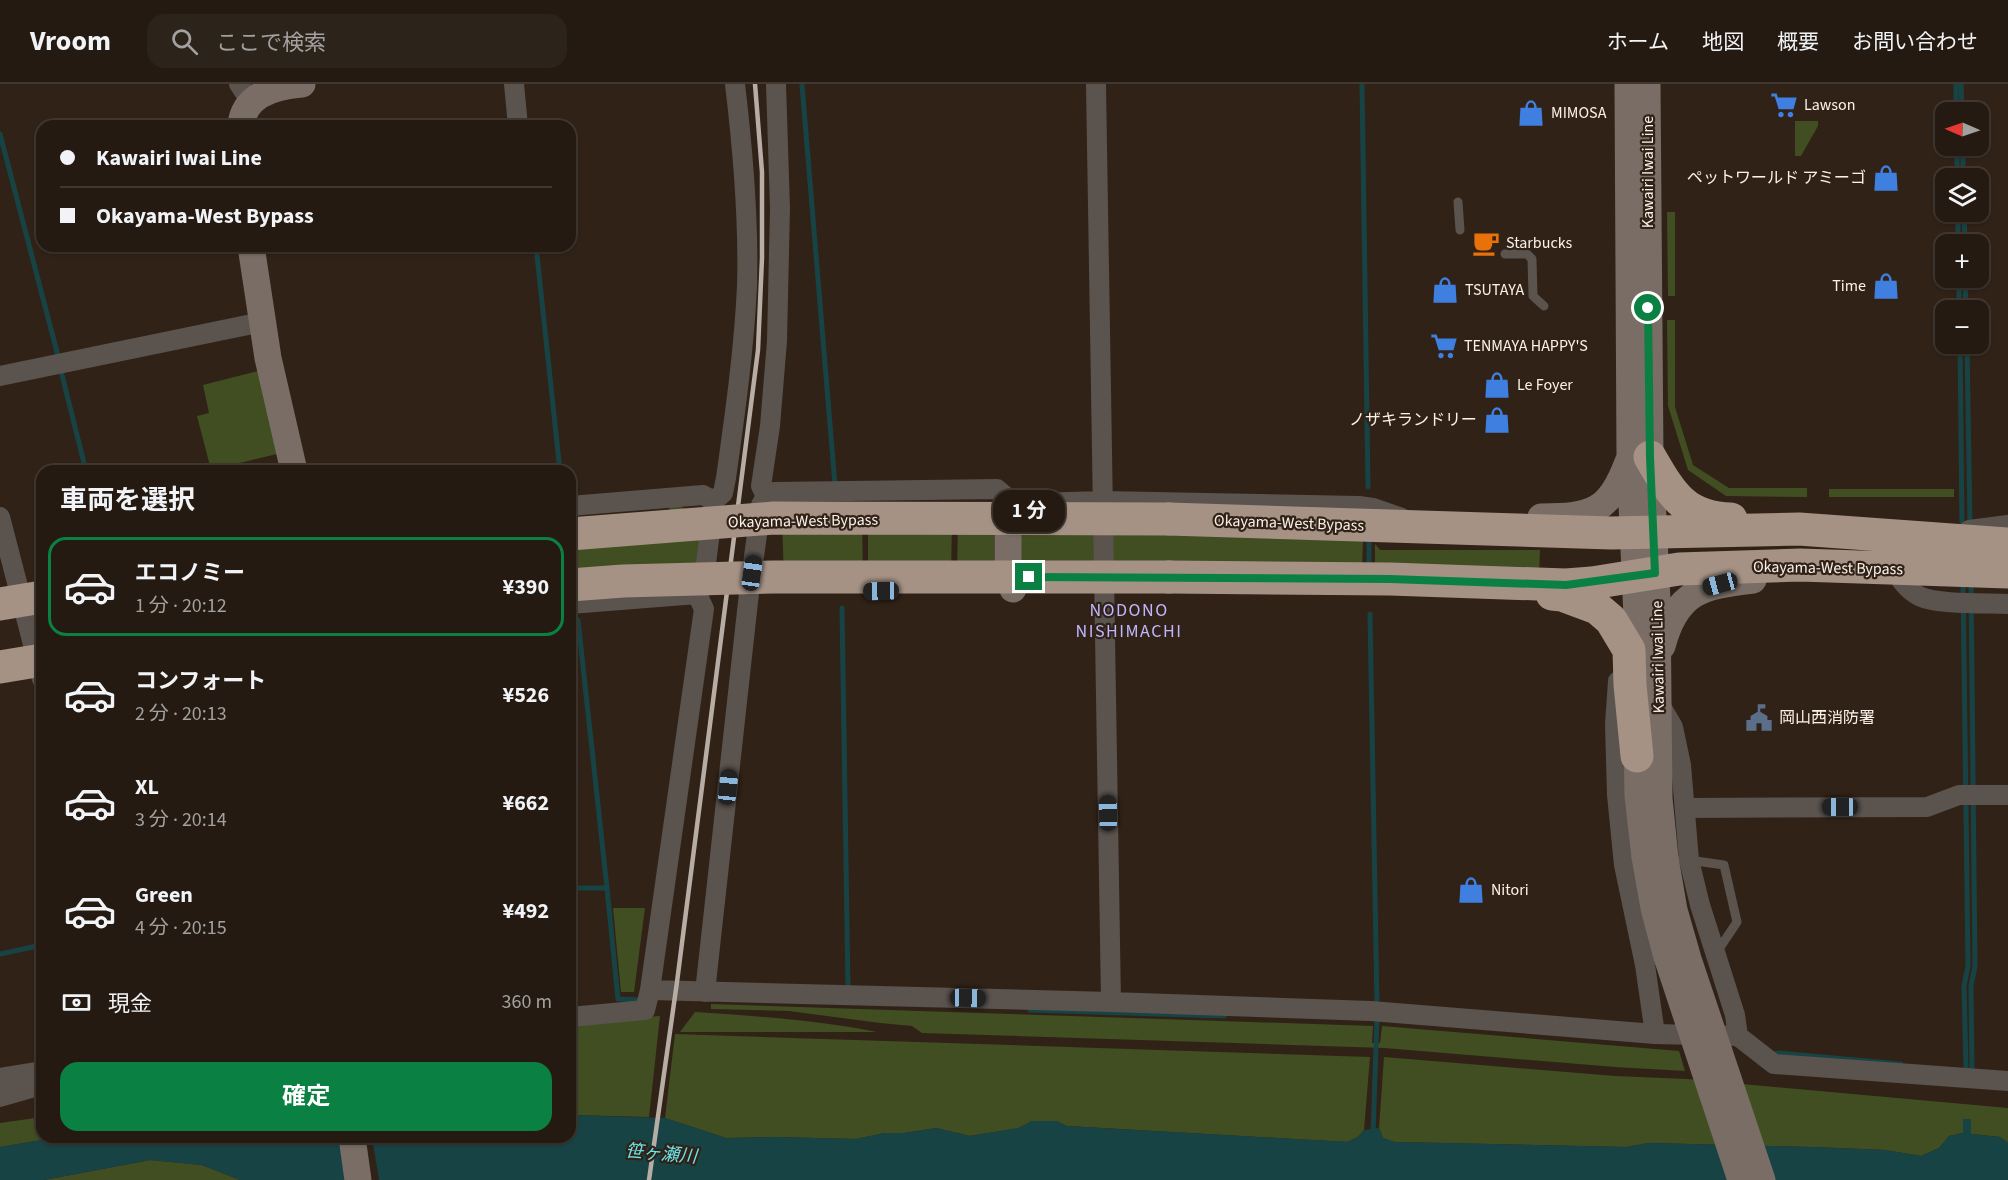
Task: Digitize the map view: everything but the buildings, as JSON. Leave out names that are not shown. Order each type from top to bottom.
[{"type":"highway","points":[[1640,458],[1673,496],[1700,515],[1717,519],[1769,520],[1799,529]]},
{"type":"highway","name":"Okayama-West Bypass","points":[[576,534],[774,518],[1169,519],[1591,533],[1799,529],[1911,536],[1945,547],[1998,547]]},
{"type":"highway","name":"Okayama-West Bypass","points":[[576,585],[773,577],[1169,577],[1566,585],[1679,569],[1800,565],[1893,568],[1945,547]]},
{"type":"highway","points":[[1477,583],[1510,592],[1562,594],[1586,602],[1606,615],[1639,661],[1637,756]]},
{"type":"highway","points":[[0,667],[36,670]]},
{"type":"main road","points":[[243,104],[265,92],[286,85],[302,84]]},
{"type":"main road","name":"Kawairi Iwai Line","points":[[1628,84],[1646,574],[1639,661],[1659,703],[1659,798],[1674,910],[1688,959],[1762,1180]]},
{"type":"main road","name":"Kawairi Iwai Line","points":[[1640,458],[1647,84]]},
{"type":"main road","points":[[252,252],[276,396],[293,465]]},
{"type":"main road","points":[[1480,528],[1500,517],[1572,517],[1596,509],[1612,496],[1640,458]]},
{"type":"main road","points":[[1008,507],[1008,568],[1013,589]]},
{"type":"main road","points":[[1639,661],[1663,642],[1676,613],[1694,594],[1704,588],[1770,578],[1800,565]]},
{"type":"main road","name":"Kawairi Iwai Line","points":[[1646,574],[1637,617],[1638,796],[1667,858],[1654,909],[1667,957],[1741,1180]]},
{"type":"main road","points":[[353,1143],[358,1180]]},
{"type":"street","points":[[514,84],[517,120]]},
{"type":"street","points":[[576,604],[697,594],[704,587],[714,501],[723,493],[726,478],[740,371],[747,286],[744,156],[735,84]]},
{"type":"street","points":[[705,992],[749,593],[760,514],[766,496],[761,486],[770,426],[778,319],[780,208],[776,84]]},
{"type":"street","points":[[1096,84],[1111,1002]]},
{"type":"street","points":[[0,376],[262,322]]},
{"type":"street","points":[[766,496],[774,492],[792,491],[997,489],[1005,496],[1008,507]]},
{"type":"street","points":[[576,506],[703,495],[714,501]]},
{"type":"street","points":[[813,508],[1008,507],[1024,503],[1103,501],[1359,506],[1384,511],[1430,528]]},
{"type":"street","points":[[576,522],[669,516]]},
{"type":"street","points":[[0,517],[15,596],[36,654]]},
{"type":"street","points":[[1893,568],[1901,582],[1920,597],[1953,602],[2008,604]]},
{"type":"street","points":[[749,593],[1105,589],[1364,594],[1437,581]]},
{"type":"street","points":[[15,596],[36,587]]},
{"type":"street","points":[[576,1016],[645,1010],[704,609],[697,594]]},
{"type":"street","points":[[1639,661],[1621,673],[1616,685],[1617,795],[1624,865],[1645,964],[1656,1034]]},
{"type":"street","points":[[0,681],[36,672]]},
{"type":"street","points":[[1659,703],[1673,727],[1681,765],[1686,808],[1667,858],[1700,905],[1734,1015],[1738,1036]]},
{"type":"street","points":[[1686,808],[1927,807],[1968,795],[2008,795]]},
{"type":"street","points":[[648,997],[705,992],[1371,1011],[1656,1034],[1738,1036],[1774,1064],[2008,1081]]},
{"type":"street","points":[[0,1078],[36,1072]]},
{"type":"street","points":[[0,1097],[36,1087]]},
{"type":"lane","points":[[1458,202],[1460,230]]},
{"type":"lane","points":[[1505,254],[1527,254],[1532,259],[1533,296],[1544,306]]},
{"type":"lane","points":[[1667,858],[1724,865],[1737,922],[1715,954]]},
{"type":"green space","points":[[1795,121],[1818,121],[1818,126],[1801,156],[1795,156]]},
{"type":"green space","points":[[1667,212],[1675,212],[1675,296],[1668,296]]},
{"type":"green space","points":[[1667,320],[1675,320],[1675,407],[1693,465],[1729,488],[1807,488],[1807,497],[1726,496],[1688,470],[1668,406]]},
{"type":"green space","points":[[262,370],[281,453],[232,465],[210,465],[197,416],[209,413],[203,385]]},
{"type":"green space","points":[[1829,489],[1954,489],[1954,497],[1829,497]]},
{"type":"green space","points":[[669,502],[705,517],[697,582],[576,593],[576,527],[670,519]]},
{"type":"green space","points":[[1094,509],[1098,581],[1024,584],[1017,540],[1030,514]]},
{"type":"green space","points":[[860,512],[987,513],[994,528],[994,568],[1001,584],[871,586],[784,585],[782,514]],"holes":[[[868,513],[868,585],[863,585],[862,514]],[[952,513],[958,513],[957,584],[951,584]]]},
{"type":"green space","points":[[1112,530],[1279,539],[1363,540],[1362,569],[1112,567]]},
{"type":"green space","points":[[1375,544],[1380,550],[1540,550],[1539,576],[1375,570]]},
{"type":"green space","points":[[613,908],[645,908],[634,992],[621,992]]},
{"type":"green space","points":[[711,1004],[1373,1026],[1372,1043],[1380,1043],[1382,1026],[1679,1051],[1685,1071],[1384,1048],[922,1033],[912,1026],[789,1011],[711,1009]]},
{"type":"green space","points":[[695,1012],[809,1021],[877,1032],[680,1032]]},
{"type":"green space","points":[[660,1016],[649,1117],[576,1115],[576,1023]]},
{"type":"green space","points":[[675,1034],[1370,1057],[1364,1130],[1358,1137],[1347,1142],[1067,1126],[1056,1121],[1032,1121],[1019,1128],[970,1136],[936,1128],[905,1133],[885,1133],[856,1139],[726,1138],[665,1118]]},
{"type":"green space","points":[[1384,1057],[1615,1076],[1687,1079],[2008,1108],[2008,1143],[2000,1137],[1971,1134],[1964,1119],[1963,1133],[1949,1136],[1939,1148],[1921,1156],[1885,1150],[1813,1147],[1649,1143],[1626,1147],[1394,1142],[1383,1138],[1379,1128]]},
{"type":"green space","points":[[36,1118],[36,1141],[0,1147],[0,1123]]},
{"type":"green space","points":[[150,1160],[202,1165],[240,1180],[44,1180]]},
{"type":"water","name":"笹ヶ瀬川","points":[[576,1115],[665,1118],[726,1138],[856,1139],[885,1133],[905,1133],[936,1128],[970,1136],[1018,1128],[1032,1121],[1056,1121],[1067,1126],[1347,1142],[1358,1137],[1364,1130],[1379,1128],[1383,1138],[1395,1142],[1626,1147],[1649,1143],[1813,1147],[1885,1150],[1921,1156],[1939,1148],[1949,1136],[1963,1133],[1963,1119],[1971,1119],[1971,1134],[2000,1137],[2008,1143],[2008,1180],[379,1180],[373,1143],[576,1143]]},
{"type":"water","points":[[36,1141],[36,1143],[341,1143],[347,1180],[240,1180],[202,1165],[150,1160],[44,1180],[0,1180],[0,1147]]},
{"type":"waterway","points":[[1362,84],[1368,487]]},
{"type":"waterway","points":[[1956,84],[1956,102]]},
{"type":"waterway","points":[[1961,84],[1962,102]]},
{"type":"waterway","points":[[802,85],[835,485]]},
{"type":"waterway","points":[[0,134],[58,356]]},
{"type":"waterway","points":[[1957,156],[1957,168]]},
{"type":"waterway","points":[[1963,156],[1963,168]]},
{"type":"waterway","points":[[1958,222],[1958,234]]},
{"type":"waterway","points":[[1964,222],[1965,234]]},
{"type":"waterway","points":[[537,252],[559,465]]},
{"type":"waterway","points":[[1959,288],[1959,300]]},
{"type":"waterway","points":[[1965,288],[1966,300]]},
{"type":"waterway","points":[[1960,354],[1962,528]]},
{"type":"waterway","points":[[1967,354],[1970,525]]},
{"type":"waterway","points":[[61,371],[84,465]]},
{"type":"waterway","points":[[1369,536],[1369,567]]},
{"type":"waterway","points":[[1963,582],[1968,966],[1964,986],[1966,1069]]},
{"type":"waterway","points":[[1971,582],[1975,966],[1971,986],[1972,1069]]},
{"type":"waterway","points":[[842,608],[848,989]]},
{"type":"waterway","points":[[1370,614],[1377,1006]]},
{"type":"waterway","points":[[578,620],[618,999],[643,1000]]},
{"type":"waterway","points":[[576,888],[607,888]]},
{"type":"waterway","points":[[0,954],[36,946]]},
{"type":"waterway","points":[[1030,1010],[1224,1016]]},
{"type":"waterway","points":[[1373,1135],[1377,1017]]},
{"type":"waterway","points":[[1777,1053],[1901,1064]]},
{"type":"railway","points":[[649,1180],[677,982],[758,350],[762,258],[762,172],[755,84]]},
{"type":"place","name":"Lawson","points":[[1784,105]]},
{"type":"place","name":"MIMOSA","points":[[1531,113]]},
{"type":"place","name":"ペットワールド アミーゴ","points":[[1886,178]]},
{"type":"place","name":"Starbucks","points":[[1486,243]]},
{"type":"place","name":"Time","points":[[1886,286]]},
{"type":"place","name":"TSUTAYA","points":[[1445,290]]},
{"type":"place","name":"TENMAYA HAPPY'S","points":[[1444,346]]},
{"type":"place","name":"Le Foyer","points":[[1497,385]]},
{"type":"place","name":"ノザキランドリー","points":[[1497,420]]},
{"type":"place","name":"岡山西消防署","points":[[1759,718]]},
{"type":"place","name":"Nitori","points":[[1471,890]]},
{"type":"district","name":"NODONO NISHIMACHI","points":[[1129,620]]},
{"type":"route","points":[[1029,577],[1390,579],[1566,585],[1655,573],[1650,457],[1648,308]]}]
